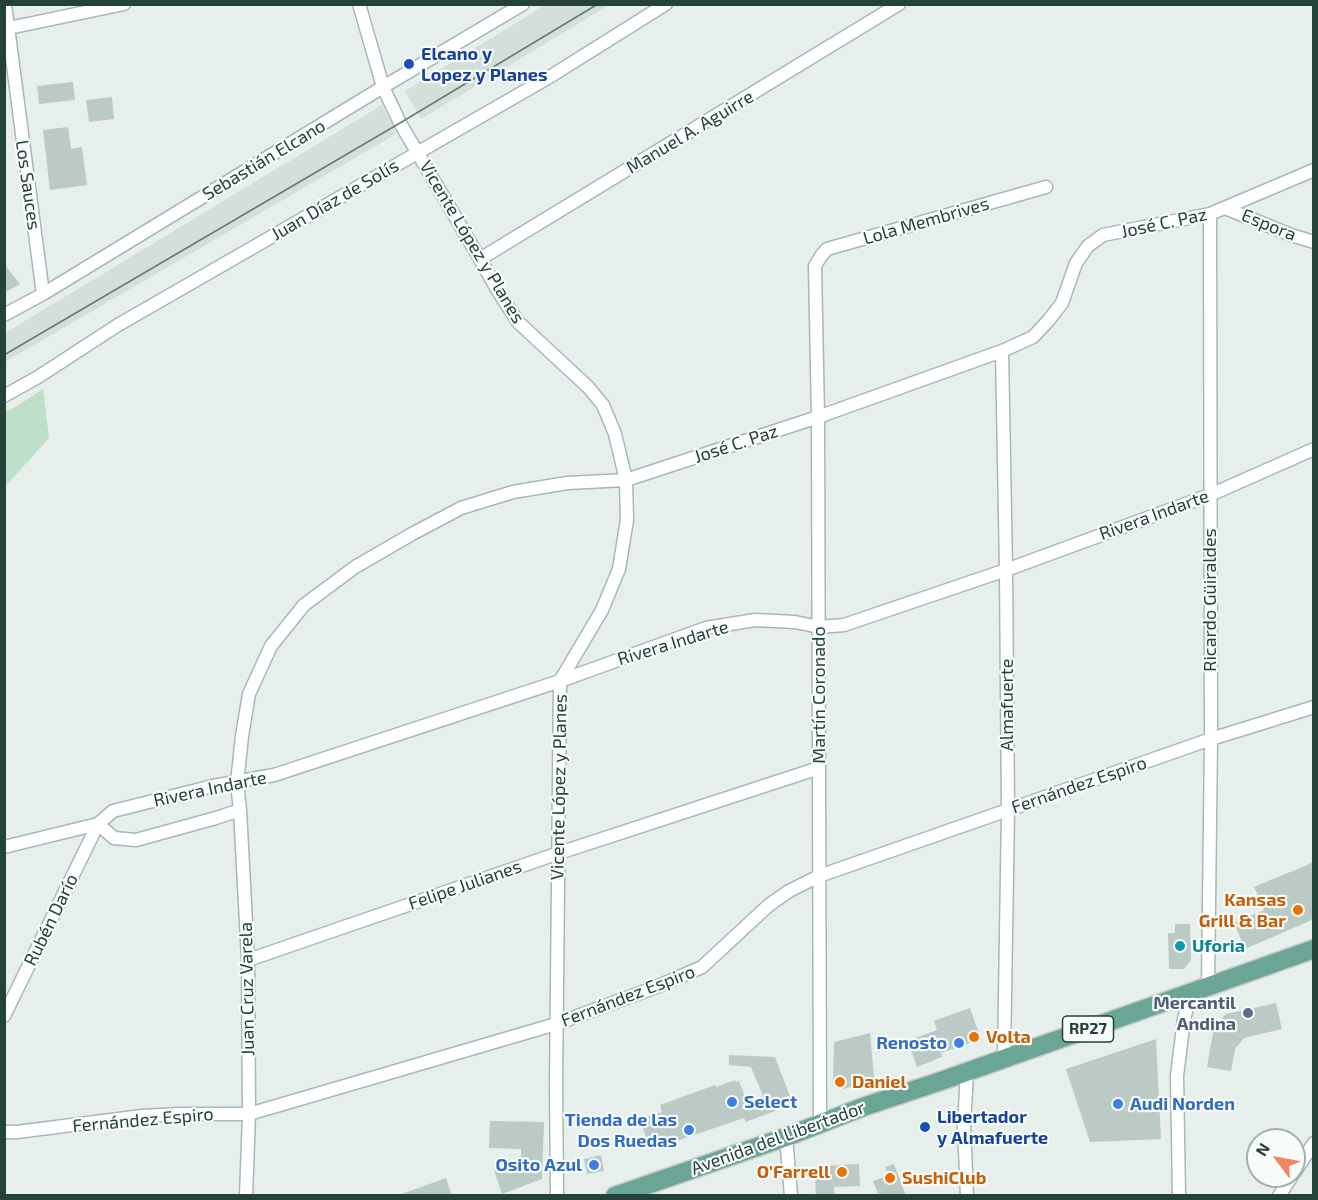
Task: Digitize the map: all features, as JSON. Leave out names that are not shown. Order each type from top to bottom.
[{"type":"main road","name":"Avenida del Libertador","points":[[615,1196],[1314,949]]},
{"type":"street","name":"Los Sauces","points":[[4,4],[43,294]]},
{"type":"street","points":[[6,28],[124,4]]},
{"type":"street","name":"Vicente López y Planes","points":[[359,4],[383,87],[400,123],[518,322],[588,387],[603,405],[615,434],[626,480],[627,520],[619,569],[602,610],[560,681],[556,1024],[557,1196]]},
{"type":"street","name":"Sebastián Elcano","points":[[4,315],[43,294],[523,4]]},
{"type":"street","name":"Juan Díaz de Solís","points":[[4,396],[38,377],[118,325],[560,71],[666,4]]},
{"type":"street","name":"Manuel A. Aguirre","points":[[480,259],[899,4]]},
{"type":"street","name":"José C. Paz","points":[[237,783],[249,694],[271,646],[304,605],[356,567],[412,534],[461,508],[513,492],[567,483],[626,480],[818,417],[1002,351],[1033,337],[1048,321],[1062,303],[1076,263],[1088,246],[1103,236],[1210,214],[1314,170]]},
{"type":"street","name":"Lola Membrives","points":[[815,266],[827,249],[1046,187]]},
{"type":"street","name":"Espora","points":[[1226,208],[1314,243]]},
{"type":"street","name":"Ricardo Güiraldes","points":[[1179,1196],[1177,1076],[1184,1019],[1200,990],[1211,739],[1210,214]]},
{"type":"street","name":"Martín Coronado","points":[[815,266],[818,417],[820,1124]]},
{"type":"street","name":"Almafuerte","points":[[1002,351],[1008,810],[1004,1059]]},
{"type":"street","name":"Rivera Indarte","points":[[4,847],[98,824],[113,811],[213,786],[274,775],[560,681],[706,628],[755,620],[795,622],[819,627],[844,625],[1006,570],[1210,495],[1314,449]]},
{"type":"street","name":"Fernández Espiro","points":[[4,1132],[142,1116],[249,1114],[556,1024],[656,987],[702,967],[769,905],[789,891],[819,876],[1211,739],[1314,707]]},
{"type":"street","name":"Felipe Julianes","points":[[248,960],[559,853],[819,768]]},
{"type":"street","name":"Juan Cruz Varela","points":[[237,783],[248,960],[249,1114],[246,1196]]},
{"type":"street","name":"Rivera Indarte","points":[[98,824],[114,838],[136,840],[240,810]]},
{"type":"street","name":"Rubén Darío","points":[[4,1016],[98,824]]},
{"type":"street","points":[[967,1072],[964,1126],[967,1196]]},
{"type":"street","points":[[786,1137],[791,1196]]},
{"type":"shaded area","points":[[547,4],[609,5],[421,119],[405,91]]},
{"type":"shaded area","points":[[382,105],[396,134],[5,362],[5,333]]},
{"type":"green space","points":[[43,389],[49,438],[5,487],[5,412]]},
{"type":"building","points":[[73,82],[75,100],[39,104],[37,86]]},
{"type":"building","points":[[112,97],[114,119],[89,122],[86,100]]},
{"type":"building","points":[[68,127],[71,149],[82,147],[87,185],[50,190],[43,130]]},
{"type":"building","points":[[4,264],[20,284],[4,293]]},
{"type":"building","points":[[1314,862],[1314,919],[1245,949],[1234,923],[1264,910],[1254,887]]},
{"type":"building","name":"Uforia","points":[[1175,924],[1190,924],[1191,960],[1184,969],[1169,969],[1168,933],[1175,933]]},
{"type":"building","points":[[1276,1003],[1282,1029],[1244,1038],[1235,1049],[1231,1071],[1207,1067],[1214,1027],[1226,1014]]},
{"type":"building","points":[[970,1008],[981,1039],[941,1053],[942,1057],[917,1067],[908,1041],[937,1030],[934,1021]]},
{"type":"building","points":[[870,1033],[874,1078],[844,1089],[833,1084],[834,1042]]},
{"type":"building","name":"Audi Norden","points":[[1156,1039],[1161,1139],[1090,1142],[1066,1069]]},
{"type":"building","points":[[729,1055],[775,1057],[793,1104],[746,1122],[744,1118],[650,1150],[640,1119],[662,1112],[660,1105],[735,1080],[739,1081],[747,1102],[763,1096],[751,1067],[729,1065]]},
{"type":"building","points":[[490,1121],[544,1122],[542,1179],[502,1194],[494,1170],[521,1159],[521,1149],[489,1148]]},
{"type":"building","name":"Osito Azul","points":[[601,1155],[604,1171],[587,1174],[584,1159]]},
{"type":"building","points":[[859,1164],[860,1186],[834,1187],[835,1196],[816,1196],[815,1175],[822,1166]]},
{"type":"building","name":"SushiClub","points":[[894,1164],[906,1196],[879,1196],[873,1181],[889,1175],[885,1167]]},
{"type":"building","points":[[446,1178],[452,1196],[399,1196],[399,1195]]},
{"type":"tram line","points":[[4,355],[598,4]]},
{"type":"place","name":"Elcano y Lopez y Planes","points":[[409,64]]},
{"type":"place","name":"Kansas Grill & Bar","points":[[1298,910]]},
{"type":"place","name":"Uforia","points":[[1180,946]]},
{"type":"place","name":"Mercantil Andina","points":[[1248,1013]]},
{"type":"place","name":"Volta","points":[[974,1037]]},
{"type":"place","name":"Renosto","points":[[959,1043]]},
{"type":"place","name":"Daniel","points":[[840,1082]]},
{"type":"place","name":"Select","points":[[732,1102]]},
{"type":"place","name":"Audi Norden","points":[[1118,1104]]},
{"type":"place","name":"Libertador y Almafuerte","points":[[925,1127]]},
{"type":"place","name":"Tienda de las Dos Ruedas","points":[[689,1130]]},
{"type":"place","name":"Osito Azul","points":[[594,1165]]},
{"type":"place","name":"O'Farrell","points":[[842,1172]]},
{"type":"place","name":"SushiClub","points":[[890,1178]]}]
